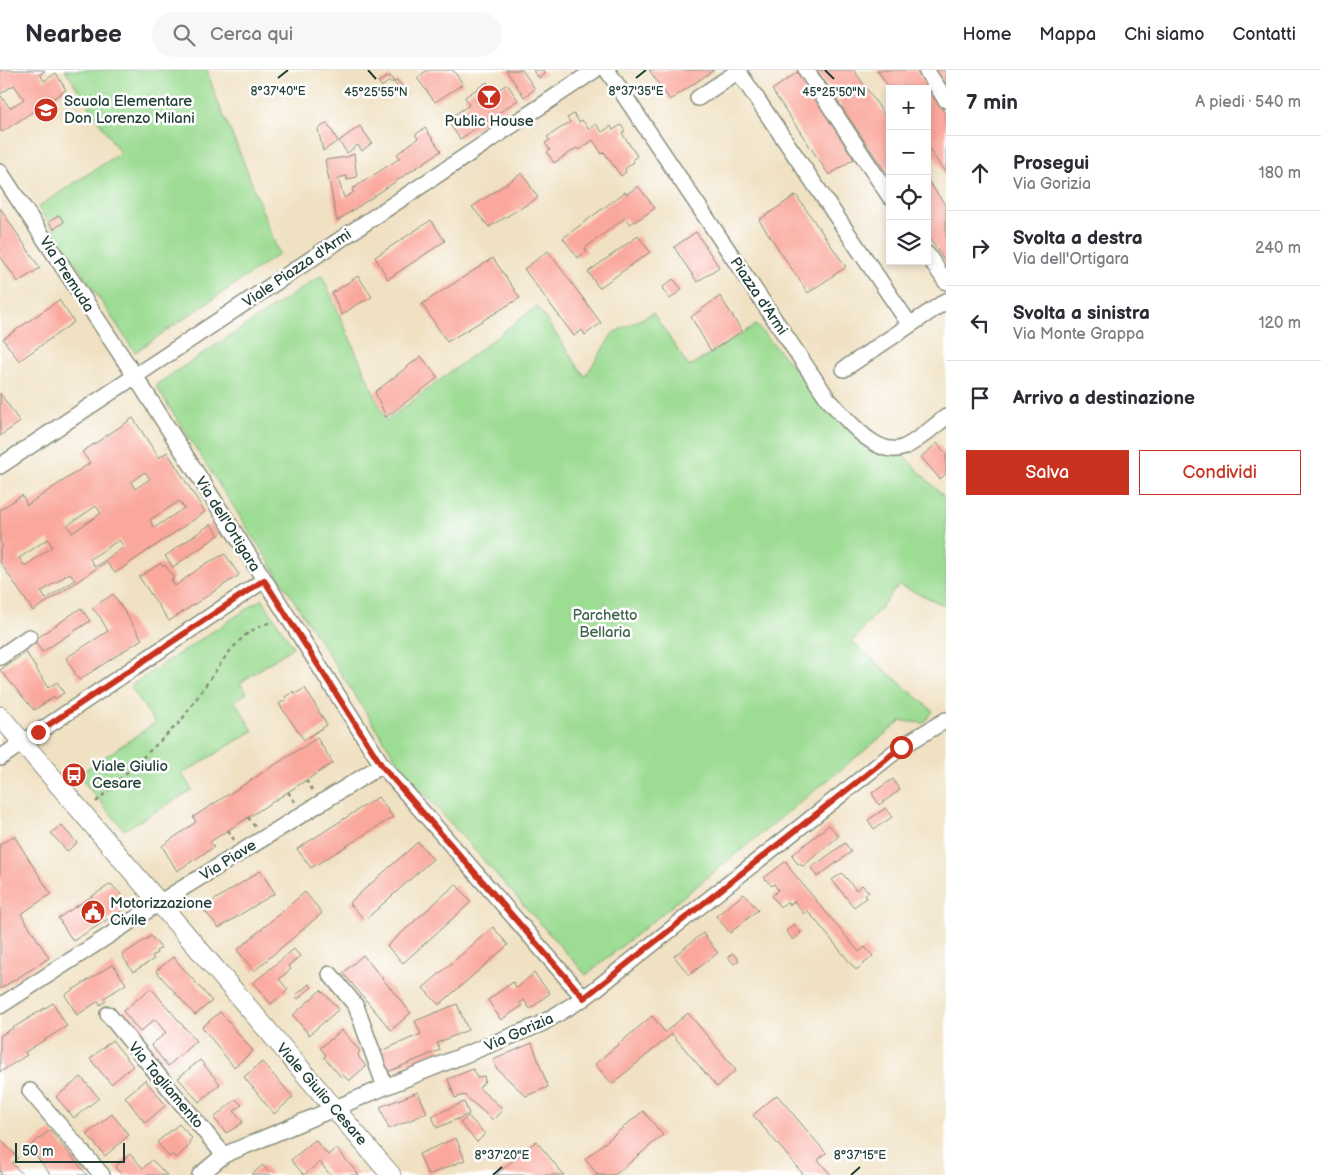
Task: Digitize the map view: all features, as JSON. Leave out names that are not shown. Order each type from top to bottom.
[{"type":"main road","name":"Viale Giulio Cesare","points":[[0,716],[391,1175]]},
{"type":"street","name":"Viale Piazza d'Armi","points":[[0,466],[595,70]]},
{"type":"street","name":"Piazza d'Armi","points":[[607,70],[828,399],[854,426],[872,442],[889,449],[901,448],[920,437],[946,417]]},
{"type":"street","points":[[806,70],[886,191]]},
{"type":"street","points":[[926,70],[946,100]]},
{"type":"street","points":[[698,98],[739,71],[910,325]]},
{"type":"street","name":"Via Premuda","points":[[0,172],[135,376]]},
{"type":"street","points":[[931,260],[946,282]]},
{"type":"street","points":[[844,369],[946,301]]},
{"type":"street","name":"Via dell'Ortigara","points":[[135,376],[382,766],[584,998]]},
{"type":"street","points":[[0,758],[264,580]]},
{"type":"street","points":[[0,657],[28,637]]},
{"type":"street","name":"Via Gorizia","points":[[200,1175],[224,1155],[541,1024],[584,998],[901,747],[946,720]]},
{"type":"street","name":"Via Piave","points":[[0,1006],[159,903],[382,766]]},
{"type":"street","points":[[330,974],[356,1006],[385,1087]]},
{"type":"street","name":"Via Tagliamento","points":[[108,1014],[224,1155]]},
{"type":"street","points":[[30,1090],[102,1175]]},
{"type":"path","points":[[96,802],[181,721],[228,653],[244,636],[276,619]]},
{"type":"path","points":[[306,780],[315,794]]},
{"type":"path","points":[[288,792],[297,806]]},
{"type":"path","points":[[248,817],[257,831]]},
{"type":"path","points":[[228,830],[237,843]]},
{"type":"green space","points":[[65,70],[207,70],[216,98],[242,158],[279,254],[135,352],[38,207],[120,153]]},
{"type":"green space","name":"Parchetto Bellaria","points":[[322,275],[386,421],[537,306],[585,377],[613,333],[653,313],[689,367],[756,325],[866,448],[889,455],[903,455],[946,499],[946,606],[899,585],[852,642],[933,711],[924,723],[901,721],[586,975],[403,770],[157,388],[157,384]]},
{"type":"green space","points":[[262,599],[293,647],[240,683],[247,693],[235,701],[253,731],[182,774],[192,790],[124,830],[78,775],[155,723],[130,686]]},
{"type":"building","points":[[0,70],[44,70],[40,74],[44,81],[56,73],[66,90],[2,132],[0,130],[0,95],[10,108],[24,99],[14,85],[0,94]]},
{"type":"building","points":[[427,70],[453,70],[463,84],[435,102],[417,78]]},
{"type":"building","points":[[506,70],[522,70],[535,89],[524,97]]},
{"type":"building","points":[[533,70],[543,70],[545,74],[539,78]]},
{"type":"building","points":[[649,70],[714,70],[670,100]]},
{"type":"building","points":[[817,70],[854,70],[886,117],[886,173]]},
{"type":"building","points":[[877,70],[916,70],[926,85],[887,85]]},
{"type":"building","points":[[936,70],[946,70],[946,85]]},
{"type":"building","points":[[798,72],[854,159],[829,175],[772,90]]},
{"type":"building","points":[[390,76],[394,82],[388,82],[382,87],[378,82]]},
{"type":"building","points":[[397,80],[408,94],[405,97],[394,82]]},
{"type":"building","points":[[487,82],[494,93],[507,84],[518,100],[460,139],[447,120],[469,105],[465,97]]},
{"type":"building","points":[[931,92],[946,115],[946,174],[931,152]]},
{"type":"building","points":[[574,114],[579,122],[582,120],[589,129],[596,124],[602,132],[611,126],[613,130],[621,125],[625,131],[622,133],[637,156],[632,160],[634,162],[625,169],[626,172],[621,176],[593,140],[579,150],[577,148],[554,163],[547,152],[550,150],[545,143],[550,140],[547,137],[570,122],[567,118]]},
{"type":"building","points":[[327,123],[338,141],[323,151],[318,129]]},
{"type":"building","points":[[360,126],[372,143],[362,151],[358,145],[347,153],[339,141]]},
{"type":"building","points":[[425,128],[441,151],[337,221],[325,160],[347,157],[354,154],[357,177],[347,180],[347,176],[338,178],[344,198],[354,192],[352,189],[400,158],[397,154],[418,138],[415,135]]},
{"type":"building","points":[[522,173],[538,198],[489,227],[472,207]]},
{"type":"building","points":[[931,185],[946,206],[946,263],[931,241]]},
{"type":"building","points":[[638,186],[655,208],[630,224],[625,218],[585,248],[587,251],[578,258],[563,238],[625,192],[627,194]]},
{"type":"building","points":[[796,195],[846,267],[808,293],[759,220]]},
{"type":"building","points":[[0,208],[40,268],[18,282],[0,256]]},
{"type":"building","points":[[59,215],[64,222],[54,229],[49,222]]},
{"type":"building","points":[[431,220],[445,241],[388,279],[375,257]]},
{"type":"building","points":[[696,232],[719,267],[697,282],[674,247]]},
{"type":"building","points":[[638,236],[650,252],[599,288],[588,272]]},
{"type":"building","points":[[548,251],[601,323],[585,335],[582,330],[574,336],[524,269]]},
{"type":"building","points":[[493,258],[520,298],[447,342],[422,304]]},
{"type":"building","points":[[358,276],[372,297],[342,315],[332,293]]},
{"type":"building","points":[[673,279],[682,289],[670,299],[662,288]]},
{"type":"building","points":[[720,296],[742,331],[711,351],[691,317]]},
{"type":"building","points":[[59,300],[74,322],[19,361],[3,339]]},
{"type":"building","points":[[421,356],[438,378],[386,417],[375,392]]},
{"type":"building","points":[[0,393],[20,422],[0,436]]},
{"type":"building","points":[[133,418],[159,458],[167,452],[205,512],[115,573],[106,562],[33,611],[0,562],[0,549],[3,546],[0,542],[0,510],[22,495],[27,505],[90,463],[82,452]],"holes":[[[145,472],[150,479],[135,489],[131,482]],[[179,501],[184,508],[154,528],[150,520]],[[96,506],[101,513],[72,533],[68,525]],[[48,539],[52,547],[25,566],[19,558]],[[119,540],[124,547],[95,567],[90,559]],[[70,573],[75,580],[46,599],[41,592]]]},
{"type":"building","points":[[937,443],[946,454],[946,474],[940,479],[921,457]]},
{"type":"building","points":[[211,524],[219,535],[173,567],[165,556]]},
{"type":"building","points":[[225,554],[239,575],[169,621],[139,577],[161,563],[163,567],[165,565],[174,578],[171,579],[175,586],[205,564]]},
{"type":"building","points":[[113,594],[142,639],[79,680],[66,658],[108,631],[92,608]]},
{"type":"building","points":[[81,608],[90,621],[42,652],[34,640]]},
{"type":"building","points":[[26,652],[48,688],[57,682],[64,693],[34,710],[0,670]]},
{"type":"building","points":[[305,688],[327,725],[304,740],[279,704],[294,691],[295,694]]},
{"type":"building","points":[[317,738],[333,763],[210,842],[214,847],[177,871],[162,846],[196,822],[193,817]]},
{"type":"building","points":[[893,779],[900,790],[879,805],[872,793]]},
{"type":"building","points":[[378,797],[393,817],[311,868],[297,849]]},
{"type":"building","points":[[886,808],[892,817],[874,829],[868,820]]},
{"type":"building","points":[[61,825],[77,843],[67,851],[51,833]]},
{"type":"building","points":[[829,825],[839,836],[803,866],[797,863],[792,855]]},
{"type":"building","points":[[14,836],[51,894],[21,914],[49,958],[0,989],[0,844]]},
{"type":"building","points":[[418,842],[433,859],[365,920],[349,903]]},
{"type":"building","points":[[845,843],[851,852],[817,877],[811,868]]},
{"type":"building","points":[[786,861],[790,869],[859,952],[865,947],[873,956],[856,970],[808,911],[804,914],[794,901],[790,905],[787,902],[780,907],[772,896],[778,890],[774,884],[772,886],[764,878]]},
{"type":"building","points":[[260,871],[275,893],[219,928],[202,908]]},
{"type":"building","points":[[842,873],[856,890],[862,885],[869,892],[865,895],[867,897],[854,907],[832,880]]},
{"type":"building","name":"Motorizzazione Civile","points":[[111,884],[129,903],[129,906],[73,941],[58,918]]},
{"type":"building","points":[[456,884],[471,902],[403,963],[387,946]]},
{"type":"building","points":[[305,892],[322,913],[254,971],[237,950]]},
{"type":"building","points":[[744,894],[758,910],[730,933],[716,916]]},
{"type":"building","points":[[794,924],[801,933],[793,940],[786,931]]},
{"type":"building","points":[[493,927],[508,945],[439,1005],[423,988]]},
{"type":"building","points":[[703,933],[718,953],[689,975],[674,956]]},
{"type":"building","points":[[151,936],[161,948],[152,956],[154,959],[133,972],[122,955]]},
{"type":"building","points":[[294,949],[300,956],[288,966],[291,969],[279,979],[288,990],[271,1004],[253,983]]},
{"type":"building","points":[[733,953],[739,960],[734,964],[728,957]]},
{"type":"building","points":[[363,955],[411,1013],[391,1030],[343,973]]},
{"type":"building","points":[[173,957],[212,1001],[195,1015],[156,971]]},
{"type":"building","points":[[113,964],[126,984],[104,998],[106,1001],[100,1005],[99,1001],[77,1015],[65,995]]},
{"type":"building","points":[[534,973],[550,993],[530,1009],[524,1000],[520,1003],[522,1006],[501,1020],[488,1000],[513,982],[517,988]]},
{"type":"building","points":[[309,984],[312,987],[298,999],[295,996]]},
{"type":"building","points":[[151,988],[196,1041],[168,1066],[151,1045],[166,1033],[155,1019],[140,1032],[123,1011]]},
{"type":"building","points":[[321,990],[339,1009],[309,1035],[293,1015]]},
{"type":"building","points":[[53,1003],[67,1026],[25,1052],[27,1055],[0,1072],[0,1036]]},
{"type":"building","points":[[457,1004],[468,1030],[437,1043],[440,1050],[385,1073],[376,1053],[421,1034],[415,1021]]},
{"type":"building","points":[[220,1012],[253,1051],[234,1067],[202,1027]]},
{"type":"building","points":[[688,1013],[736,1070],[717,1087],[672,1034],[612,1084],[595,1064],[652,1016],[665,1032]]},
{"type":"building","points":[[342,1030],[360,1051],[358,1054],[360,1059],[366,1066],[349,1081],[343,1075],[341,1077],[324,1057],[326,1055],[320,1048]]},
{"type":"building","points":[[112,1040],[133,1066],[111,1084],[90,1059]]},
{"type":"building","points":[[532,1043],[548,1087],[526,1096],[496,1068],[493,1060]]},
{"type":"building","points":[[200,1060],[220,1084],[199,1102],[178,1078]]},
{"type":"building","points":[[262,1062],[293,1097],[274,1114],[244,1077]]},
{"type":"building","points":[[473,1069],[477,1078],[484,1076],[485,1081],[479,1088],[503,1109],[493,1120],[464,1095],[455,1098],[448,1079]]},
{"type":"building","points":[[81,1077],[99,1098],[74,1118],[56,1097]]},
{"type":"building","points":[[145,1080],[166,1105],[145,1123],[125,1097]]},
{"type":"building","points":[[418,1092],[427,1113],[389,1129],[380,1107]]},
{"type":"building","points":[[777,1095],[826,1153],[818,1160],[831,1175],[801,1175],[803,1174],[753,1115]]},
{"type":"building","points":[[236,1099],[242,1105],[234,1111],[243,1122],[226,1133],[214,1118]]},
{"type":"building","points":[[464,1102],[469,1114],[437,1128],[432,1116]]},
{"type":"building","points":[[643,1111],[663,1135],[615,1175],[595,1175],[597,1174],[585,1159]]},
{"type":"building","points":[[112,1114],[129,1135],[105,1156],[87,1134]]},
{"type":"building","points":[[468,1116],[485,1134],[477,1142],[460,1123]]},
{"type":"building","points":[[179,1124],[192,1138],[189,1141],[191,1144],[176,1158],[173,1155],[169,1157],[157,1142]]},
{"type":"building","points":[[50,1130],[87,1175],[51,1175],[29,1147]]},
{"type":"building","points":[[456,1138],[465,1160],[428,1175],[419,1154]]},
{"type":"building","points":[[0,1139],[18,1158],[12,1163],[23,1175],[0,1175]]},
{"type":"building","points":[[315,1140],[328,1155],[336,1148],[359,1175],[330,1175],[320,1162],[304,1175],[291,1160]]},
{"type":"building","points":[[536,1141],[564,1175],[496,1175]]},
{"type":"building","points":[[130,1154],[143,1168],[152,1160],[167,1175],[122,1175],[115,1167]]},
{"type":"building","points":[[263,1165],[271,1175],[251,1175]]},
{"type":"place","name":"Public House","points":[[489,97]]},
{"type":"place","name":"Scuola Elementare Don Lorenzo Milani","points":[[46,110]]},
{"type":"place","name":"Viale Giulio Cesare","points":[[74,775]]},
{"type":"place","name":"Motorizzazione Civile","points":[[93,912]]},
{"type":"route","points":[[38,732],[264,580],[382,766],[584,998],[901,747]]}]
